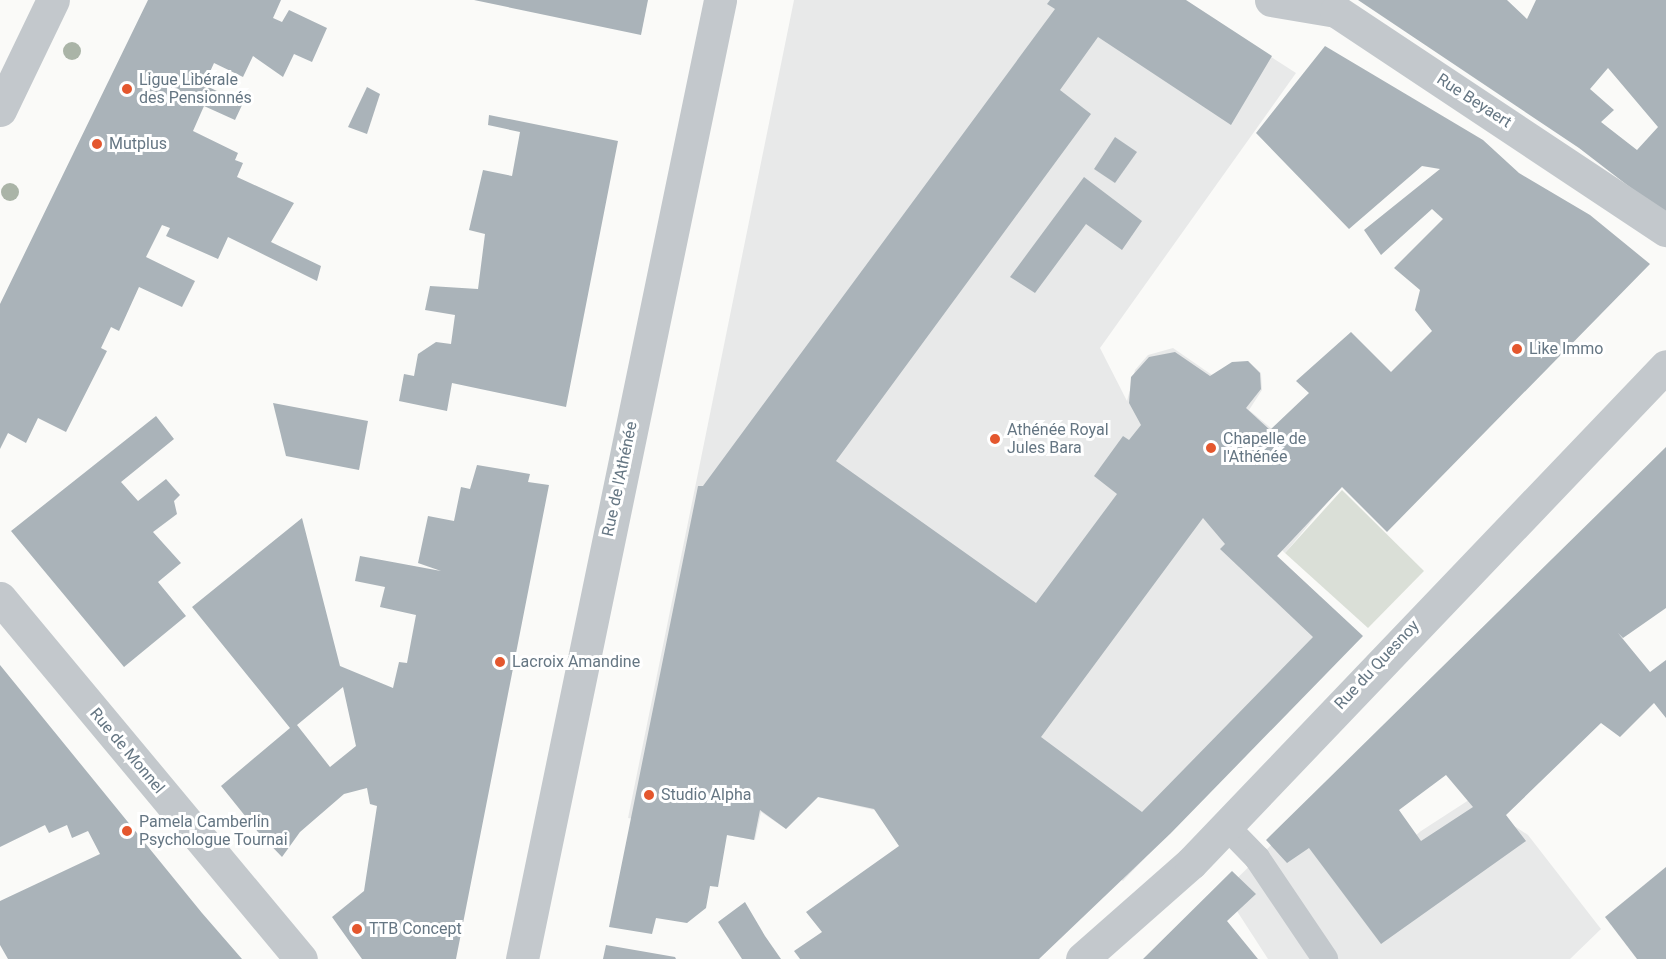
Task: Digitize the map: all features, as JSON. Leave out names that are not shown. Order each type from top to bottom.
[{"type":"street","points":[[0,110],[53,0]]},
{"type":"street","name":"Rue de l'Athénée","points":[[522,959],[720,0]]},
{"type":"street","name":"Rue Beyaert","points":[[1271,0],[1336,11],[1666,230]]},
{"type":"street","name":"Rue du Quesnoy","points":[[1082,959],[1226,826],[1454,583],[1666,366]]},
{"type":"street","name":"Rue de Monnel","points":[[0,598],[301,959]]},
{"type":"lane","points":[[1226,826],[1257,858],[1325,959]]},
{"type":"shaded area","name":"Athénée Royal Jules Bara","points":[[794,0],[1183,0],[1296,73],[1100,348],[1127,401],[1135,370],[1148,355],[1173,348],[1212,375],[1248,361],[1261,373],[1262,390],[1249,410],[1341,486],[1285,553],[1246,517],[1248,528],[1359,634],[1123,881],[1097,862],[818,797],[786,829],[761,812],[755,840],[628,818]]},
{"type":"shaded area","points":[[1342,490],[1424,571],[1368,628],[1285,553]]},
{"type":"shaded area","points":[[1472,798],[1528,835],[1601,929],[1570,959],[1268,959],[1224,891],[1297,820],[1356,886],[1421,831]]},
{"type":"building","points":[[148,0],[281,0],[273,18],[282,22],[289,10],[327,28],[312,62],[294,54],[283,77],[253,56],[243,77],[214,63],[204,85],[243,103],[235,120],[204,106],[193,131],[238,153],[235,160],[243,163],[237,177],[294,203],[271,242],[321,266],[317,281],[228,237],[218,259],[166,236],[170,228],[162,225],[146,257],[195,281],[182,307],[139,287],[119,331],[111,327],[101,348],[107,351],[66,432],[38,418],[26,443],[8,433],[0,449],[0,304]]},
{"type":"building","points":[[474,0],[648,0],[641,35]]},
{"type":"building","points":[[1050,0],[1186,0],[1272,56],[1231,125],[1098,37],[1060,90],[1091,114],[836,461],[1036,603],[1117,494],[1094,476],[1123,436],[1129,440],[1141,425],[1129,403],[1131,377],[1149,357],[1175,352],[1210,376],[1232,362],[1248,361],[1260,373],[1261,389],[1246,408],[1270,430],[1309,393],[1296,381],[1351,332],[1391,372],[1432,331],[1415,310],[1420,290],[1394,268],[1443,219],[1432,209],[1381,255],[1364,230],[1440,169],[1422,166],[1349,229],[1256,133],[1325,46],[1483,140],[1519,173],[1590,215],[1650,264],[1387,532],[1342,487],[1277,556],[1363,636],[1171,833],[1039,959],[800,959],[794,951],[822,932],[806,912],[899,846],[874,809],[818,797],[786,829],[760,810],[754,840],[727,835],[718,887],[710,886],[706,908],[687,923],[656,918],[652,934],[609,927],[698,486],[703,486],[1055,9],[1047,4]],"holes":[[[1203,518],[1225,544],[1220,549],[1313,637],[1142,812],[1041,737]]]},
{"type":"building","points":[[1358,0],[1507,0],[1527,19],[1536,0],[1666,0],[1666,215],[1579,148]],"holes":[[[1608,68],[1658,127],[1637,150],[1601,122],[1614,110],[1590,89]]]},
{"type":"building","points":[[367,87],[380,94],[367,134],[348,127]]},
{"type":"building","points":[[489,115],[618,141],[566,407],[452,383],[447,411],[399,401],[404,374],[414,376],[418,354],[436,342],[451,344],[455,315],[425,310],[430,286],[478,289],[485,234],[469,230],[483,170],[512,176],[520,132],[488,125]]},
{"type":"building","points":[[1115,137],[1137,152],[1115,183],[1094,169]]},
{"type":"building","points":[[1084,177],[1142,221],[1122,250],[1086,224],[1035,293],[1010,277]]},
{"type":"building","points":[[273,403],[368,421],[359,470],[286,456]]},
{"type":"building","points":[[156,416],[174,439],[121,482],[138,501],[166,479],[180,495],[174,501],[177,514],[153,532],[181,563],[158,582],[186,616],[124,667],[11,531]]},
{"type":"building","points":[[1666,447],[1666,608],[1623,638],[1618,633],[1650,672],[1666,660],[1666,718],[1654,703],[1620,737],[1601,723],[1506,815],[1526,841],[1381,944],[1309,848],[1287,863],[1266,840]],"holes":[[[1446,775],[1473,807],[1421,841],[1399,810]]]},
{"type":"building","points":[[477,465],[530,474],[528,482],[549,485],[456,959],[362,959],[332,917],[364,891],[377,806],[370,804],[367,788],[344,794],[300,832],[282,857],[258,832],[221,786],[290,728],[192,607],[302,518],[340,666],[393,688],[399,662],[407,663],[416,615],[380,607],[385,587],[355,581],[360,556],[441,571],[418,563],[428,516],[454,521],[461,487],[470,489]],"holes":[[[343,687],[356,746],[330,767],[297,725]]]},
{"type":"building","points":[[0,665],[242,959],[8,959],[0,945],[0,901],[100,854],[88,831],[72,838],[67,825],[49,833],[45,825],[0,847]]},
{"type":"building","points":[[1666,867],[1666,959],[1637,959],[1605,917]]},
{"type":"building","points":[[1232,871],[1256,894],[1227,921],[1258,959],[1143,959]]},
{"type":"building","points":[[745,902],[781,959],[742,959],[718,922]]},
{"type":"building","points":[[606,945],[675,957],[676,959],[603,959]]},
{"type":"place","name":"Ligue Libérale des Pensionnés","points":[[127,89]]},
{"type":"place","name":"Mutplus","points":[[97,144]]},
{"type":"place","name":"Like Immo","points":[[1517,349]]},
{"type":"place","name":"Athénée Royal Jules Bara","points":[[995,439]]},
{"type":"place","name":"Chapelle de l'Athénée","points":[[1211,448]]},
{"type":"place","name":"Lacroix Amandine","points":[[500,662]]},
{"type":"place","name":"Studio Alpha","points":[[649,795]]},
{"type":"place","name":"Pamela Camberlin Psychologue Tournai","points":[[127,831]]},
{"type":"place","name":"TTB Concept","points":[[357,929]]}]
